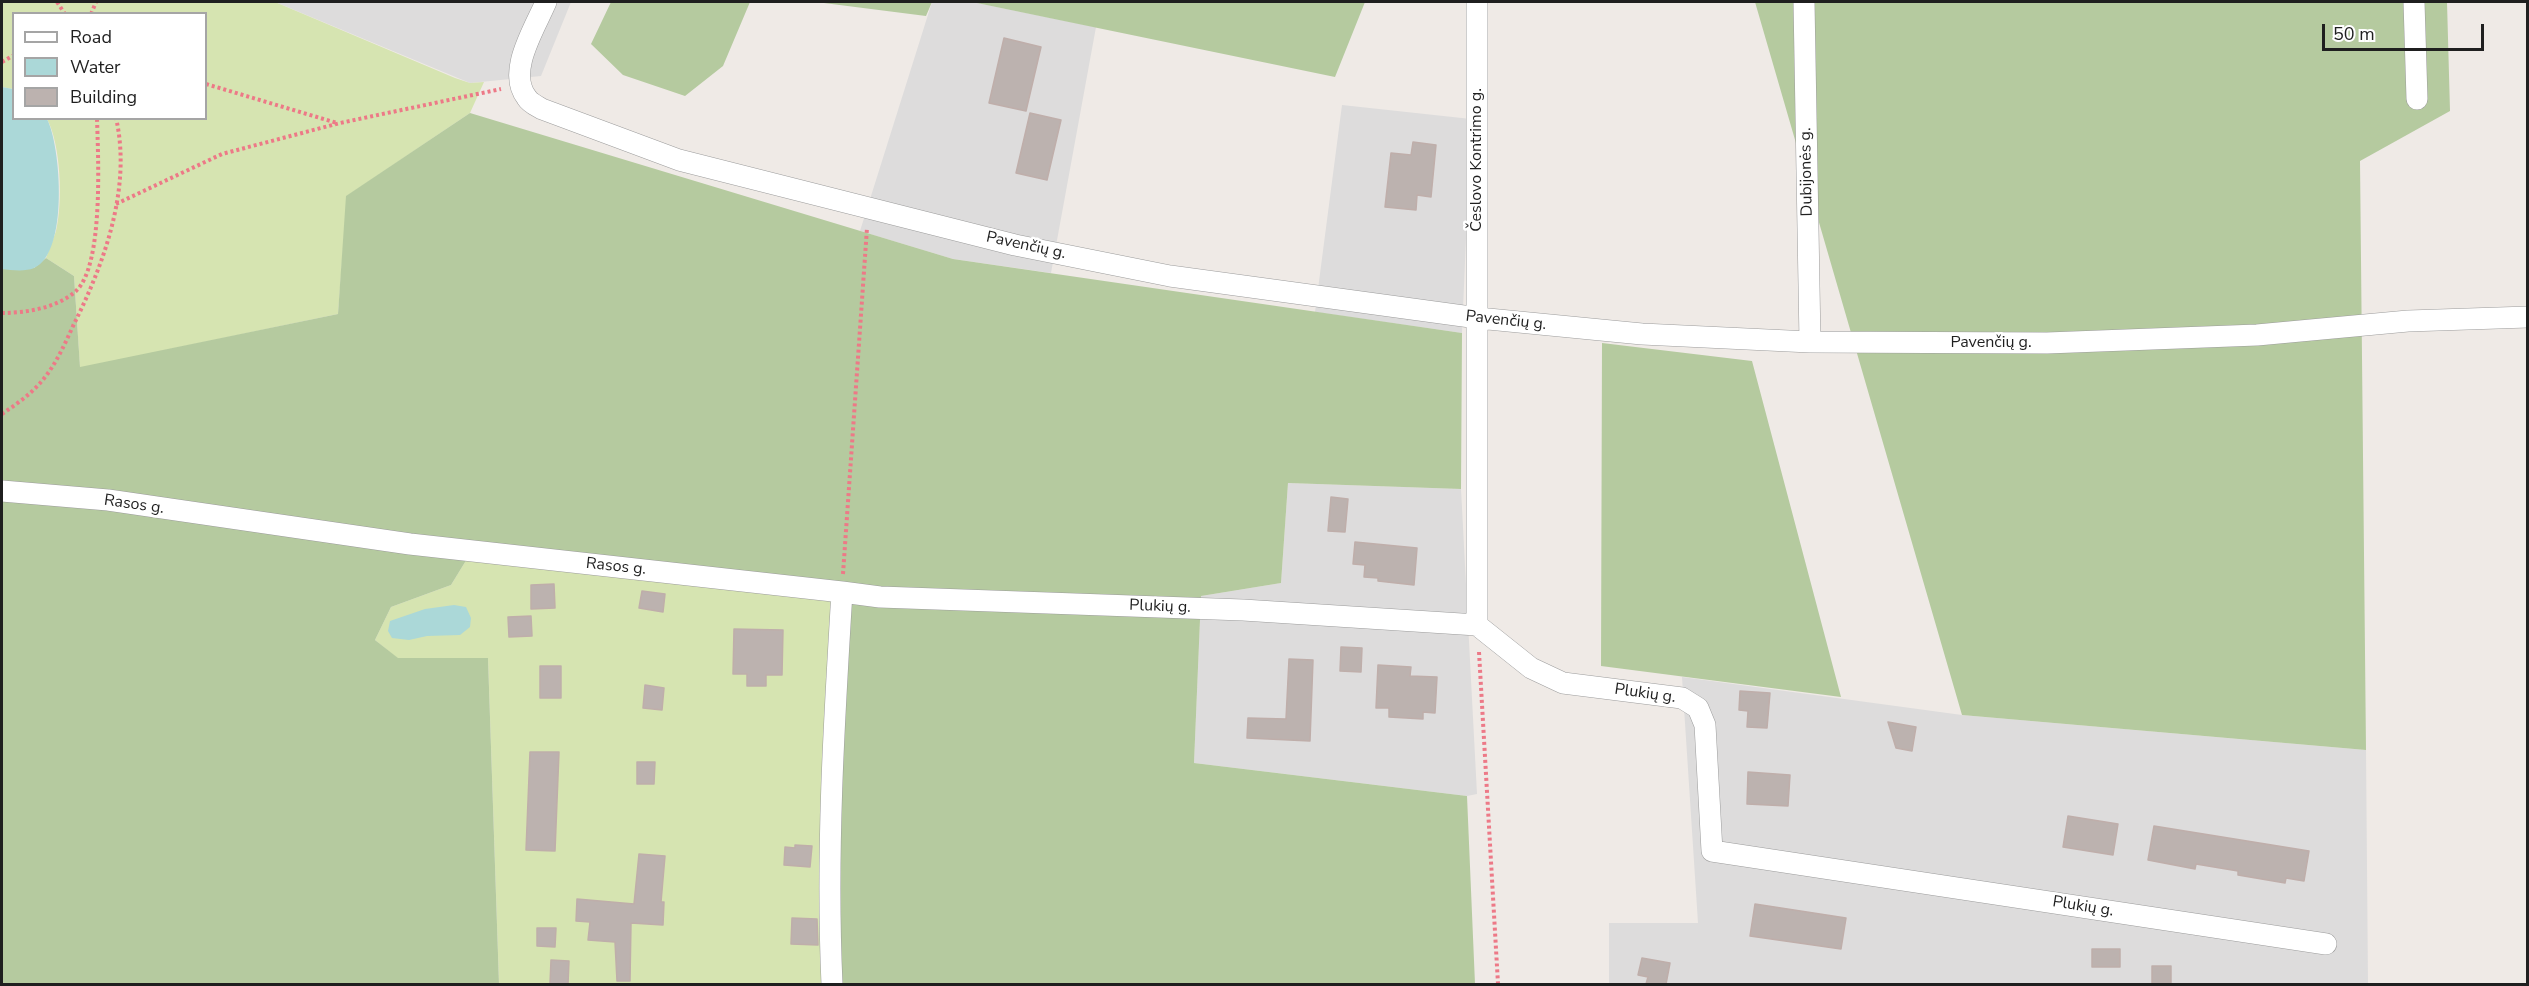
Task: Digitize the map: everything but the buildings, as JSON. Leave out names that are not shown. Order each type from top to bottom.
[{"type":"street","points":[[520,85],[518,67],[546,2]]},
{"type":"street","name":"Česlovo Kontrimo g.","points":[[1477,2],[1477,625]]},
{"type":"street","name":"Dubijonės g.","points":[[1804,2],[1810,342]]},
{"type":"street","points":[[2414,2],[2418,99]]},
{"type":"street","name":"Pavenčių g.","points":[[520,85],[528,99],[542,109],[679,160],[1015,245],[1170,276],[1478,318],[1642,334],[1810,342],[2047,344],[2257,335],[2408,321],[2528,317]]},
{"type":"street","name":"Rasos g.","points":[[2,491],[108,500],[410,544],[842,592]]},
{"type":"street","points":[[832,984],[828,905],[832,758],[842,592]]},
{"type":"street","name":"Plukių g.","points":[[842,592],[880,597],[1243,610],[1477,625],[1531,668],[1563,682],[1682,698],[1698,708],[1705,725],[1712,852],[2326,944]]},
{"type":"path","points":[[207,84],[340,123]]},
{"type":"path","points":[[116,204],[222,154],[340,123],[520,85]]},
{"type":"path","points":[[2,313],[21,313],[54,304],[76,291],[88,274],[97,213],[97,120]]},
{"type":"path","points":[[2,414],[40,383],[57,360],[87,299],[114,221],[121,166],[121,141],[116,120]]},
{"type":"path","points":[[842,592],[868,209]]},
{"type":"path","points":[[88,274],[95,276]]},
{"type":"path","points":[[1477,625],[1498,984]]},
{"type":"shaded area","points":[[275,2],[571,2],[541,76],[470,83]]},
{"type":"shaded area","points":[[932,2],[972,2],[1096,27],[1051,273],[953,259],[860,231]]},
{"type":"shaded area","points":[[1342,105],[1471,119],[1462,333],[1315,312]]},
{"type":"shaded area","points":[[1288,483],[1461,489],[1477,794],[1467,796],[1194,763],[1201,596],[1281,583]]},
{"type":"shaded area","points":[[1682,677],[1962,715],[2366,750],[2368,984],[1609,984],[1609,923],[1698,923]]},
{"type":"green space","points":[[2,2],[275,2],[455,78],[470,83],[484,82],[470,113],[347,196],[338,314],[80,368],[74,276],[46,258],[56,231],[60,205],[58,158],[47,120],[207,120],[207,12],[12,12],[12,89],[2,87]]},
{"type":"green space","points":[[611,2],[750,2],[723,66],[685,96],[623,75],[591,44]]},
{"type":"green space","points":[[816,2],[932,2],[926,16]]},
{"type":"green space","points":[[972,2],[1365,2],[1335,77]]},
{"type":"green space","points":[[1755,2],[2447,2],[2450,111],[2360,161],[2366,750],[1962,715]]},
{"type":"green space","points":[[470,113],[953,259],[1462,333],[1461,489],[1288,483],[1281,583],[1201,596],[1194,763],[1467,796],[1475,984],[832,984],[833,583],[509,547],[478,541],[451,585],[391,607],[375,640],[398,658],[488,658],[499,984],[2,984],[2,269],[34,268],[46,258],[74,276],[80,367],[338,314],[346,196]]},
{"type":"green space","points":[[1602,343],[1752,361],[1841,697],[1601,666]]},
{"type":"green space","points":[[478,541],[509,547],[833,583],[832,984],[499,984],[488,658],[397,658],[375,640],[391,607],[451,585]]},
{"type":"water","points":[[2,87],[12,89],[12,120],[47,120],[56,152],[59,198],[53,242],[45,258],[34,268],[2,269]]},
{"type":"water","points":[[454,605],[466,607],[471,618],[470,627],[460,635],[427,636],[409,640],[392,638],[388,631],[390,621],[425,609]]}]
